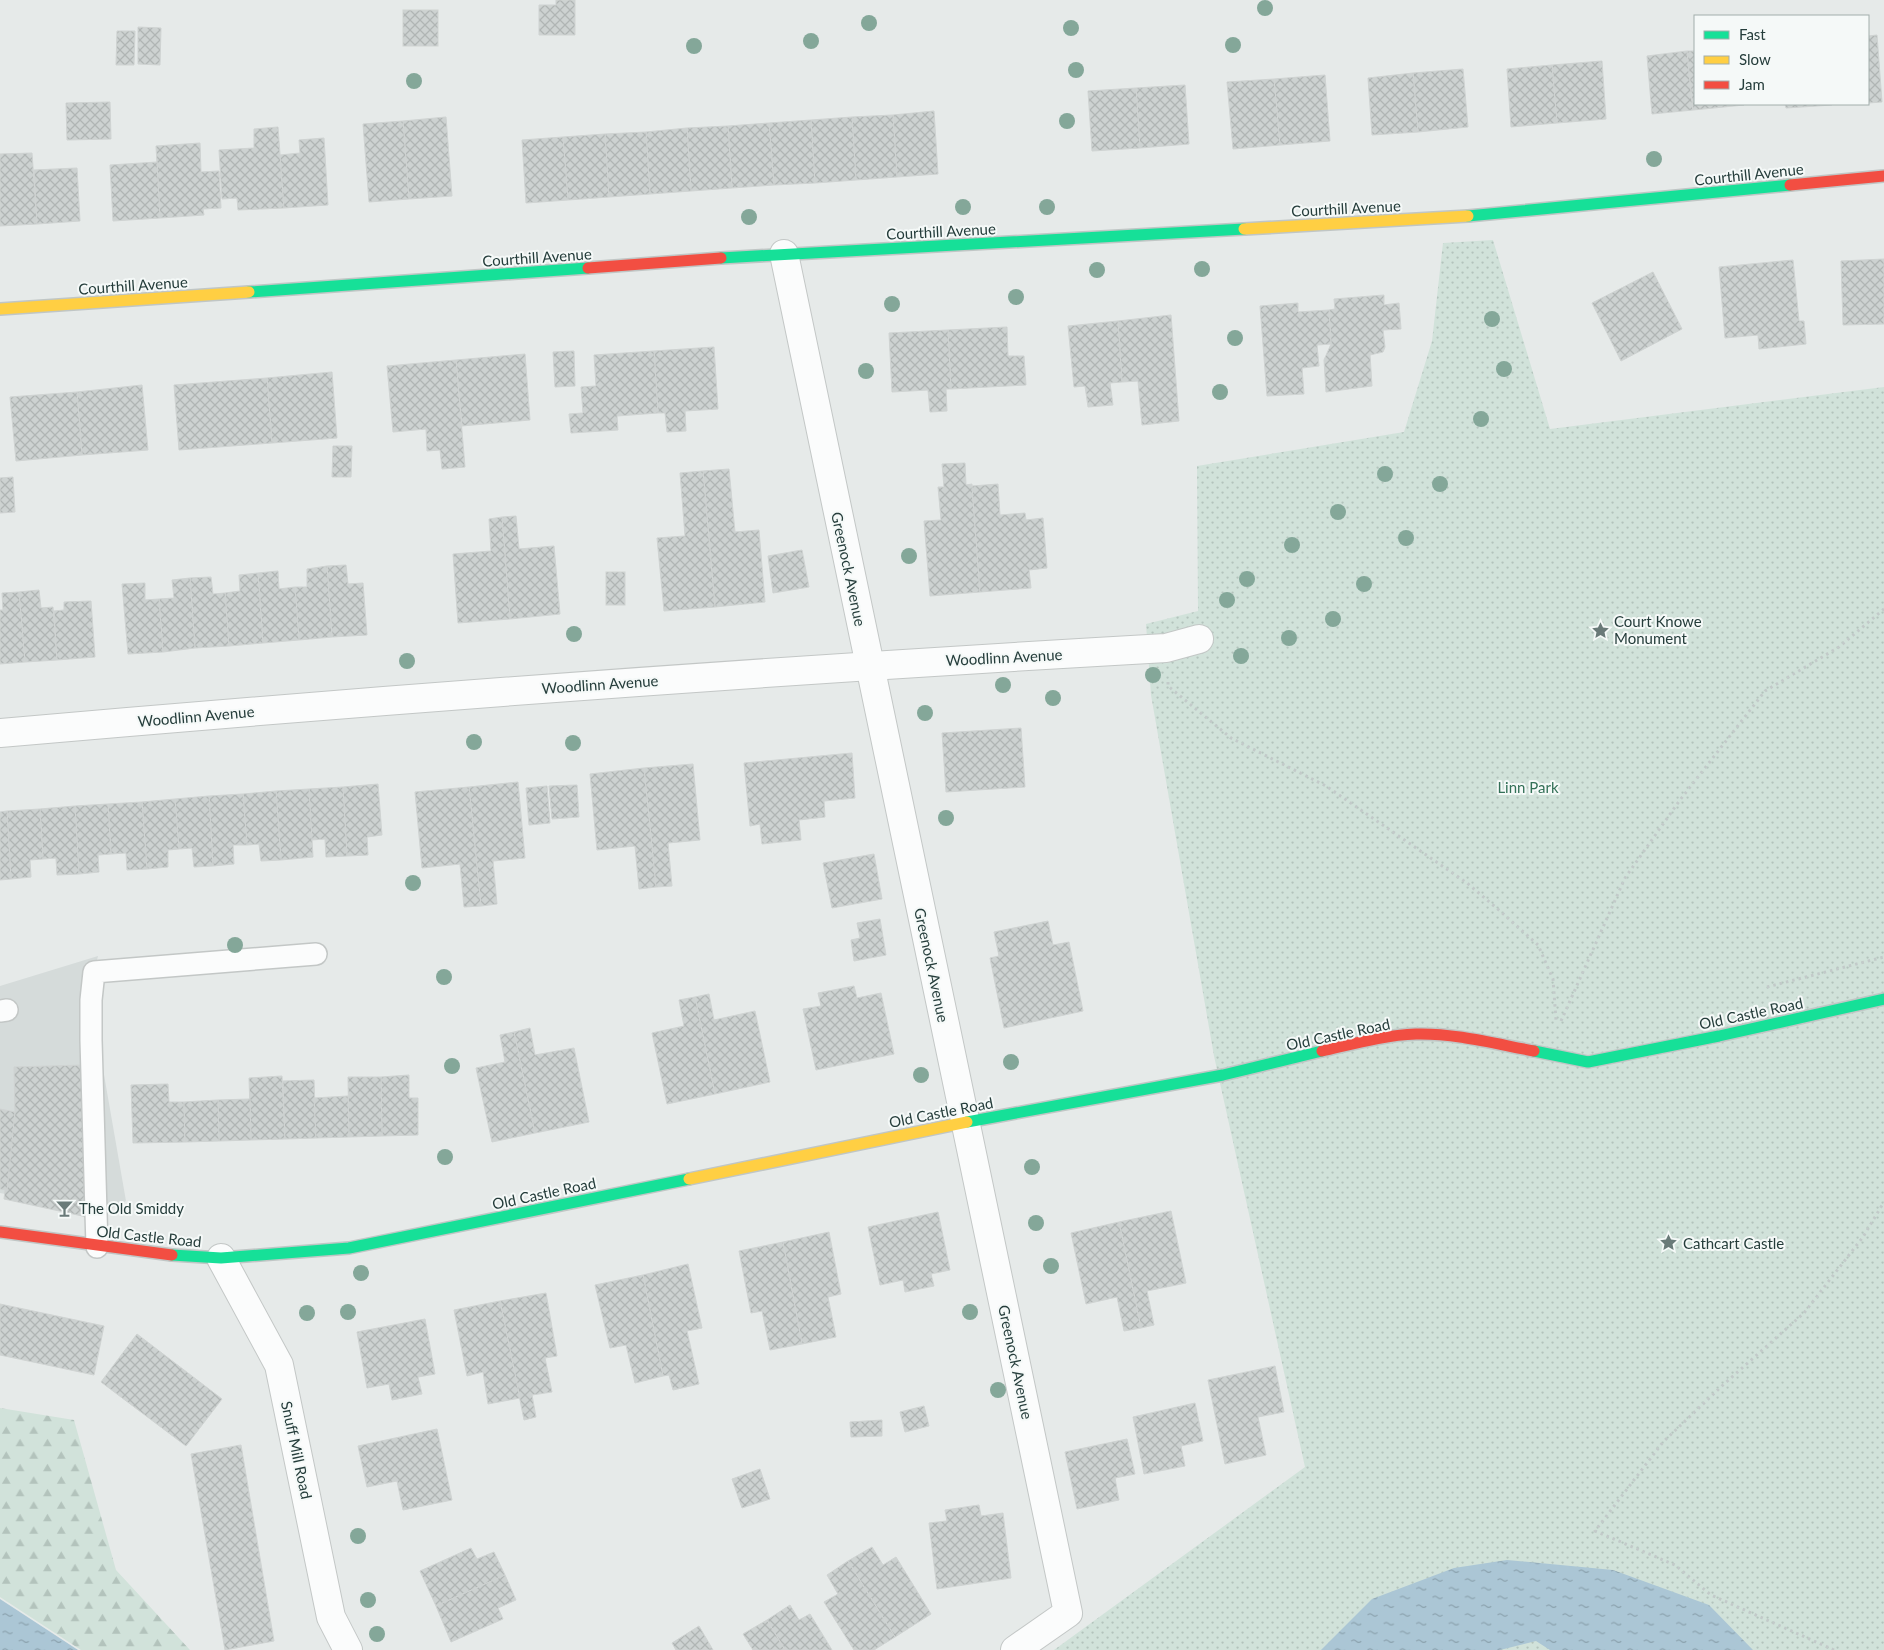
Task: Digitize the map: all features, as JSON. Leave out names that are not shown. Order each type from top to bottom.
[{"type":"street","name":"Courthill Avenue","points":[[0,310],[784,254],[1456,217],[1884,176]]},
{"type":"street","name":"Greenock Avenue","points":[[784,254],[1068,1613],[1015,1650]]},
{"type":"street","name":"Woodlinn Avenue","points":[[0,733],[378,700],[869,665],[1166,648],[1199,639]]},
{"type":"street","name":"Old Castle Road","points":[[0,1232],[97,1247],[221,1258],[349,1248],[965,1122],[1223,1075],[1364,1041],[1417,1034],[1471,1039],[1588,1062],[1719,1036],[1884,999]]},
{"type":"street","name":"Snuff Mill Road","points":[[221,1258],[279,1365],[331,1617],[348,1650]]},
{"type":"lane","points":[[97,1247],[91,1040],[94,972],[316,954]]},
{"type":"path","points":[[1557,1030],[1625,878],[1686,792],[1765,691],[1839,647],[1884,609]]},
{"type":"path","points":[[1166,648],[1168,686],[1231,738],[1326,786],[1467,883],[1538,945],[1552,979],[1556,1022]]},
{"type":"path","points":[[1834,1650],[1711,1595],[1674,1565],[1595,1531],[1663,1442],[1723,1385],[1804,1313],[1863,1237],[1884,1202]]},
{"type":"shaded area","points":[[98,956],[91,1000],[126,1201],[103,1213],[0,1193],[0,986]]},
{"type":"green space","name":"Linn Park","points":[[1493,240],[1550,429],[1884,387],[1884,1650],[1054,1650],[1305,1467],[1214,1056],[1151,695],[1146,624],[1198,611],[1197,466],[1404,432],[1432,341],[1443,243]]},
{"type":"green space","points":[[0,1408],[74,1420],[116,1570],[190,1650],[81,1650],[0,1597]]},
{"type":"water","points":[[1507,1560],[1613,1570],[1709,1605],[1753,1650],[1550,1650],[1536,1641],[1500,1650],[1321,1650],[1372,1599],[1454,1568]]},
{"type":"water","points":[[0,1599],[78,1650],[0,1650]]},
{"type":"building","points":[[556,0],[575,0],[575,35],[539,35],[539,5],[556,5]]},
{"type":"building","points":[[403,10],[438,10],[438,46],[403,46]]},
{"type":"building","points":[[138,27],[161,28],[160,65],[138,64]]},
{"type":"building","points":[[117,31],[135,31],[134,65],[116,65]]},
{"type":"building","points":[[1877,35],[1882,102],[1869,103],[1869,36]]},
{"type":"building","points":[[1687,51],[1693,110],[1652,114],[1647,56]]},
{"type":"building","points":[[1687,51],[1694,51],[1694,105],[1744,105],[1693,110]]},
{"type":"building","points":[[1602,61],[1606,119],[1557,123],[1552,65]]},
{"type":"building","points":[[1552,65],[1557,123],[1511,127],[1507,69]]},
{"type":"building","points":[[1463,69],[1468,127],[1418,132],[1413,73]]},
{"type":"building","points":[[1413,73],[1418,132],[1372,135],[1368,78]]},
{"type":"building","points":[[1325,75],[1330,141],[1280,145],[1274,79]]},
{"type":"building","points":[[1274,79],[1280,145],[1233,149],[1227,82]]},
{"type":"building","points":[[1185,85],[1189,144],[1140,148],[1136,88]]},
{"type":"building","points":[[1136,88],[1140,148],[1092,151],[1088,91]]},
{"type":"building","points":[[110,102],[111,139],[67,140],[66,103]]},
{"type":"building","points":[[1785,105],[1832,105],[1786,108]]},
{"type":"building","points":[[934,111],[938,174],[897,177],[893,115]]},
{"type":"building","points":[[893,115],[897,177],[856,180],[852,117]]},
{"type":"building","points":[[446,117],[452,196],[409,199],[403,121]]},
{"type":"building","points":[[852,117],[856,180],[815,183],[811,120]]},
{"type":"building","points":[[811,120],[815,183],[774,185],[769,123]]},
{"type":"building","points":[[403,121],[409,199],[369,202],[363,124]]},
{"type":"building","points":[[769,123],[774,185],[732,188],[728,126]]},
{"type":"building","points":[[728,126],[732,188],[691,191],[687,128]]},
{"type":"building","points":[[278,127],[284,208],[238,210],[237,198],[222,199],[219,150],[254,148],[254,129]]},
{"type":"building","points":[[687,128],[691,191],[650,194],[646,132]]},
{"type":"building","points":[[646,132],[650,194],[609,197],[605,134]]},
{"type":"building","points":[[605,134],[609,197],[568,200],[563,137]]},
{"type":"building","points":[[563,137],[568,200],[526,203],[522,140]]},
{"type":"building","points":[[324,138],[328,205],[284,208],[280,155],[300,153],[299,140]]},
{"type":"building","points":[[200,143],[201,172],[219,171],[221,208],[203,209],[204,215],[160,218],[156,146]]},
{"type":"building","points":[[32,153],[37,224],[0,226],[0,154]]},
{"type":"building","points":[[157,162],[160,218],[113,221],[110,165]]},
{"type":"building","points":[[77,168],[80,221],[37,224],[34,170]]},
{"type":"building","points":[[1884,259],[1884,324],[1843,325],[1841,261]]},
{"type":"building","points":[[1793,260],[1799,321],[1804,321],[1806,344],[1759,349],[1758,335],[1725,338],[1719,267]]},
{"type":"building","points":[[1653,272],[1682,329],[1621,361],[1592,303]]},
{"type":"building","points":[[1384,295],[1384,305],[1399,303],[1401,329],[1383,330],[1385,347],[1383,352],[1370,355],[1372,386],[1326,392],[1324,360],[1331,344],[1329,310],[1335,309],[1334,299]]},
{"type":"building","points":[[1298,303],[1298,312],[1329,310],[1331,344],[1317,345],[1319,366],[1302,368],[1304,394],[1267,396],[1260,306]]},
{"type":"building","points":[[1171,315],[1179,421],[1142,425],[1138,381],[1122,382],[1118,321]]},
{"type":"building","points":[[1118,321],[1122,382],[1110,383],[1113,405],[1088,407],[1085,386],[1074,387],[1068,326]]},
{"type":"building","points":[[1007,327],[1008,356],[1024,356],[1026,385],[951,389],[948,330]]},
{"type":"building","points":[[948,330],[951,389],[946,389],[947,411],[930,412],[928,390],[892,392],[889,333]]},
{"type":"building","points":[[714,347],[718,409],[685,411],[686,431],[667,432],[665,413],[658,413],[654,351]]},
{"type":"building","points":[[574,351],[575,386],[555,387],[553,352]]},
{"type":"building","points":[[654,351],[658,413],[617,416],[618,430],[571,433],[569,414],[583,413],[581,387],[596,386],[594,355]]},
{"type":"building","points":[[525,354],[530,420],[462,426],[456,360]]},
{"type":"building","points":[[456,360],[465,467],[442,469],[440,450],[427,451],[426,429],[393,432],[387,366]]},
{"type":"building","points":[[332,372],[337,438],[272,443],[267,378]]},
{"type":"building","points":[[267,378],[272,443],[179,450],[174,385]]},
{"type":"building","points":[[142,385],[148,450],[82,455],[77,392]]},
{"type":"building","points":[[77,392],[82,455],[16,461],[10,397]]},
{"type":"building","points":[[333,446],[352,446],[351,477],[332,477]]},
{"type":"building","points":[[965,463],[966,485],[972,484],[980,592],[930,596],[924,521],[941,520],[938,487],[944,487],[942,464]]},
{"type":"building","points":[[729,469],[735,532],[759,530],[765,602],[715,607],[703,471]]},
{"type":"building","points":[[703,471],[715,607],[664,611],[657,538],[685,536],[680,473]]},
{"type":"building","points":[[13,477],[15,512],[0,513],[0,478]]},
{"type":"building","points":[[998,484],[1000,515],[1025,513],[1026,520],[1043,518],[1047,568],[1029,570],[1031,588],[980,592],[972,486]]},
{"type":"building","points":[[516,516],[519,549],[554,546],[560,614],[510,619],[502,517]]},
{"type":"building","points":[[502,517],[510,619],[458,623],[453,554],[491,551],[489,519]]},
{"type":"building","points":[[802,550],[809,587],[773,593],[768,556]]},
{"type":"building","points":[[346,565],[348,584],[363,583],[367,635],[332,637],[327,566]]},
{"type":"building","points":[[327,566],[332,637],[299,640],[295,587],[307,587],[307,569]]},
{"type":"building","points":[[278,571],[279,589],[295,587],[299,640],[263,643],[258,573]]},
{"type":"building","points":[[606,572],[625,572],[625,605],[606,605]]},
{"type":"building","points":[[258,573],[263,643],[229,646],[225,593],[240,591],[239,575]]},
{"type":"building","points":[[211,577],[213,594],[225,593],[229,646],[195,648],[190,578]]},
{"type":"building","points":[[190,578],[195,648],[163,652],[159,599],[174,598],[172,580]]},
{"type":"building","points":[[145,583],[145,600],[159,599],[163,652],[128,654],[122,584]]},
{"type":"building","points":[[39,590],[41,608],[53,607],[57,660],[25,662],[19,592]]},
{"type":"building","points":[[19,592],[25,662],[0,664],[0,610],[3,610],[2,593]]},
{"type":"building","points":[[91,601],[95,657],[57,660],[54,611],[64,610],[64,602]]},
{"type":"building","points":[[1021,728],[1025,787],[946,792],[942,733]]},
{"type":"building","points":[[852,753],[855,798],[824,801],[825,817],[799,820],[801,840],[762,844],[760,824],[750,826],[744,763]]},
{"type":"building","points":[[693,764],[700,840],[668,843],[672,886],[656,887],[644,768]]},
{"type":"building","points":[[644,768],[656,887],[639,889],[635,846],[597,850],[590,774]]},
{"type":"building","points":[[518,782],[525,858],[493,861],[497,904],[481,906],[469,787]]},
{"type":"building","points":[[378,784],[382,835],[367,837],[368,855],[347,856],[343,787]]},
{"type":"building","points":[[577,785],[579,817],[552,819],[549,786]]},
{"type":"building","points":[[547,786],[550,823],[529,825],[526,788]]},
{"type":"building","points":[[343,787],[347,856],[326,857],[325,839],[311,840],[309,789]]},
{"type":"building","points":[[469,787],[481,906],[464,907],[460,864],[422,868],[415,792]]},
{"type":"building","points":[[309,789],[313,857],[281,860],[276,791]]},
{"type":"building","points":[[276,791],[281,860],[261,861],[259,844],[247,845],[243,794]]},
{"type":"building","points":[[243,794],[247,845],[233,845],[234,864],[213,866],[209,796]]},
{"type":"building","points":[[209,796],[213,866],[194,867],[192,848],[179,849],[175,799]]},
{"type":"building","points":[[175,799],[179,849],[168,850],[168,867],[147,869],[142,802]]},
{"type":"building","points":[[142,802],[147,869],[127,870],[126,853],[111,854],[108,804]]},
{"type":"building","points":[[108,804],[111,854],[98,855],[99,872],[79,874],[75,806]]},
{"type":"building","points":[[75,806],[79,874],[57,875],[56,858],[43,859],[40,809]]},
{"type":"building","points":[[40,809],[43,859],[30,860],[31,877],[11,879],[7,811]]},
{"type":"building","points":[[7,811],[11,879],[0,880],[0,812]]},
{"type":"building","points":[[874,854],[882,899],[832,908],[823,863]]},
{"type":"building","points":[[880,919],[886,955],[854,961],[851,940],[860,938],[857,923]]},
{"type":"building","points":[[1048,921],[1053,945],[1069,942],[1083,1011],[1004,1028],[990,958],[999,956],[994,932]]},
{"type":"building","points":[[854,986],[857,998],[881,993],[894,1054],[816,1070],[803,1009],[821,1006],[818,993]]},
{"type":"building","points":[[709,994],[714,1020],[755,1011],[770,1082],[715,1094],[695,997]]},
{"type":"building","points":[[695,997],[715,1094],[667,1104],[652,1033],[684,1026],[679,1000]]},
{"type":"building","points":[[530,1028],[535,1055],[574,1048],[589,1122],[535,1133],[514,1032]]},
{"type":"building","points":[[514,1032],[535,1133],[492,1142],[476,1068],[505,1062],[500,1035]]},
{"type":"building","points":[[85,1065],[87,1217],[4,1199],[15,1112],[14,1067]]},
{"type":"building","points":[[409,1075],[409,1098],[418,1098],[418,1135],[382,1136],[381,1077]]},
{"type":"building","points":[[282,1076],[285,1139],[251,1140],[249,1078]]},
{"type":"building","points":[[348,1077],[381,1077],[382,1136],[349,1137]]},
{"type":"building","points":[[314,1080],[316,1138],[285,1139],[283,1081]]},
{"type":"building","points":[[168,1084],[169,1102],[184,1102],[185,1142],[133,1143],[131,1085]]},
{"type":"building","points":[[348,1096],[349,1137],[316,1138],[314,1098]]},
{"type":"building","points":[[250,1099],[251,1140],[219,1141],[218,1100]]},
{"type":"building","points":[[218,1100],[219,1141],[185,1142],[184,1102]]},
{"type":"building","points":[[0,1109],[15,1112],[7,1190],[0,1189]]},
{"type":"building","points":[[1171,1211],[1186,1283],[1147,1291],[1154,1325],[1141,1328],[1119,1222]]},
{"type":"building","points":[[938,1212],[950,1270],[931,1274],[934,1286],[905,1292],[903,1280],[880,1285],[868,1227]]},
{"type":"building","points":[[1119,1222],[1141,1328],[1124,1331],[1117,1297],[1086,1304],[1071,1233]]},
{"type":"building","points":[[829,1232],[841,1294],[828,1297],[836,1337],[802,1344],[783,1242]]},
{"type":"building","points":[[783,1242],[802,1344],[770,1350],[762,1311],[751,1313],[739,1251]]},
{"type":"building","points":[[688,1264],[702,1328],[687,1331],[699,1384],[673,1390],[669,1375],[663,1376],[643,1275]]},
{"type":"building","points":[[643,1275],[663,1376],[635,1383],[626,1345],[610,1348],[595,1285]]},
{"type":"building","points":[[546,1293],[557,1356],[545,1358],[552,1392],[532,1395],[536,1417],[524,1420],[500,1301]]},
{"type":"building","points":[[500,1301],[520,1398],[488,1404],[483,1372],[467,1376],[454,1310]]},
{"type":"building","points":[[0,1304],[104,1326],[94,1375],[0,1355]]},
{"type":"building","points":[[425,1319],[435,1374],[418,1377],[422,1394],[392,1400],[389,1384],[367,1388],[357,1332]]},
{"type":"building","points":[[137,1334],[222,1399],[186,1446],[101,1382]]},
{"type":"building","points":[[1275,1366],[1284,1412],[1258,1417],[1266,1455],[1225,1464],[1208,1380]]},
{"type":"building","points":[[1195,1403],[1203,1441],[1181,1446],[1185,1466],[1144,1474],[1133,1417]]},
{"type":"building","points":[[924,1406],[929,1426],[905,1432],[900,1412]]},
{"type":"building","points":[[882,1420],[882,1436],[851,1437],[850,1422]]},
{"type":"building","points":[[437,1429],[452,1500],[403,1510],[397,1481],[367,1487],[358,1446]]},
{"type":"building","points":[[1127,1439],[1135,1474],[1115,1478],[1119,1500],[1077,1509],[1065,1452]]},
{"type":"building","points":[[241,1445],[274,1641],[225,1650],[191,1454]]},
{"type":"building","points":[[760,1469],[770,1499],[742,1508],[732,1479]]},
{"type":"building","points":[[979,1505],[981,1516],[1003,1513],[1011,1578],[937,1589],[929,1523],[947,1521],[945,1510]]},
{"type":"building","points":[[872,1547],[883,1565],[896,1557],[931,1614],[895,1637],[848,1561]]},
{"type":"building","points":[[471,1548],[477,1559],[494,1552],[505,1575],[436,1606],[420,1571]]},
{"type":"building","points":[[848,1561],[895,1637],[874,1650],[854,1650],[824,1602],[838,1594],[827,1575]]},
{"type":"building","points":[[505,1575],[516,1600],[498,1608],[503,1619],[451,1642],[436,1606]]},
{"type":"building","points":[[790,1605],[799,1620],[810,1614],[832,1650],[785,1650],[767,1620]]},
{"type":"building","points":[[767,1620],[785,1650],[753,1650],[743,1634]]},
{"type":"building","points":[[699,1626],[713,1650],[676,1650],[672,1643]]},
{"type":"traffic: fast","points":[[1468,216],[1790,185]]},
{"type":"traffic: fast","points":[[721,258],[1244,229]]},
{"type":"traffic: fast","points":[[249,292],[588,268]]},
{"type":"traffic: fast","points":[[1534,1051],[1588,1062],[1719,1036],[1884,999]]},
{"type":"traffic: fast","points":[[967,1122],[1223,1075],[1322,1051]]},
{"type":"traffic: fast","points":[[172,1255],[221,1258],[349,1248],[689,1179]]},
{"type":"traffic: slow","points":[[1244,229],[1468,216]]},
{"type":"traffic: slow","points":[[0,309],[249,292]]},
{"type":"traffic: slow","points":[[689,1179],[967,1122]]},
{"type":"traffic: jam","points":[[1790,185],[1884,176]]},
{"type":"traffic: jam","points":[[588,268],[721,258]]},
{"type":"traffic: jam","points":[[1322,1051],[1381,1038],[1416,1034],[1460,1037],[1534,1051]]},
{"type":"traffic: jam","points":[[0,1232],[172,1255]]},
{"type":"place","name":"Court Knowe Monument","points":[[1600,630]]},
{"type":"place","name":"The Old Smiddy","points":[[65,1208]]},
{"type":"place","name":"Cathcart Castle","points":[[1669,1243]]}]
